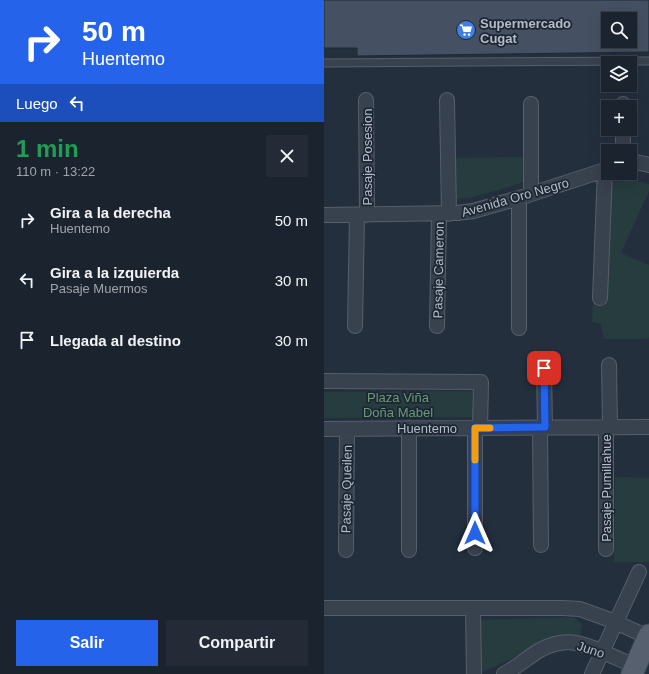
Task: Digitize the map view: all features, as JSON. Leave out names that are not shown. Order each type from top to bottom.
[{"type":"main road","points":[[634,670],[649,636]]},
{"type":"street","name":"Pasaje Posesion","points":[[355,326],[362,215],[366,100]]},
{"type":"street","name":"Pasaje Cameron","points":[[437,326],[444,214],[447,100]]},
{"type":"street","points":[[519,328],[531,104]]},
{"type":"street","points":[[637,162],[649,165]]},
{"type":"street","name":"Avenida Oro Negro","points":[[324,215],[444,214],[467,212],[525,196],[601,172]]},
{"type":"street","points":[[600,298],[606,180]]},
{"type":"street","name":"Pasaje Pumillahue","points":[[606,549],[609,365]]},
{"type":"street","points":[[541,544],[544,368]]},
{"type":"street","points":[[324,381],[481,382],[478,428],[475,548]]},
{"type":"street","name":"Huentemo","points":[[324,429],[649,427]]},
{"type":"street","name":"Pasaje Queilen","points":[[346,550],[347,428]]},
{"type":"street","points":[[409,428],[409,550]]},
{"type":"street","points":[[592,674],[639,572]]},
{"type":"street","points":[[324,608],[563,608],[580,610],[616,622],[649,636]]},
{"type":"street","points":[[473,608],[474,674]]},
{"type":"street","name":"Juno","points":[[504,674],[549,646],[568,642],[586,645],[634,670]]},
{"type":"lane","points":[[324,63],[649,61]]},
{"type":"green space","points":[[526,157],[527,181],[469,198],[452,199],[452,158]]},
{"type":"green space","points":[[629,180],[649,184],[649,191],[621,253],[649,265],[649,338],[646,339],[604,339],[601,324],[592,322],[593,304],[605,301],[608,186],[620,181]]},
{"type":"green space","name":"Plaza Viña Doña Mabel","points":[[472,391],[473,417],[324,418],[324,392]]},
{"type":"green space","points":[[615,477],[649,478],[649,562],[614,562]]},
{"type":"green space","points":[[573,617],[582,624],[580,637],[557,636],[550,638],[515,657],[480,673],[479,620]]},
{"type":"building","name":"Supermercado Cugat","points":[[324,0],[649,0],[649,52],[357,56],[357,48],[324,48]]},
{"type":"slow traffic","points":[[475,460],[475,428],[490,428]]},
{"type":"place","name":"Supermercado Cugat","points":[[466,30]]},
{"type":"route","points":[[475,533],[475,428],[545,427],[544,368]]}]
